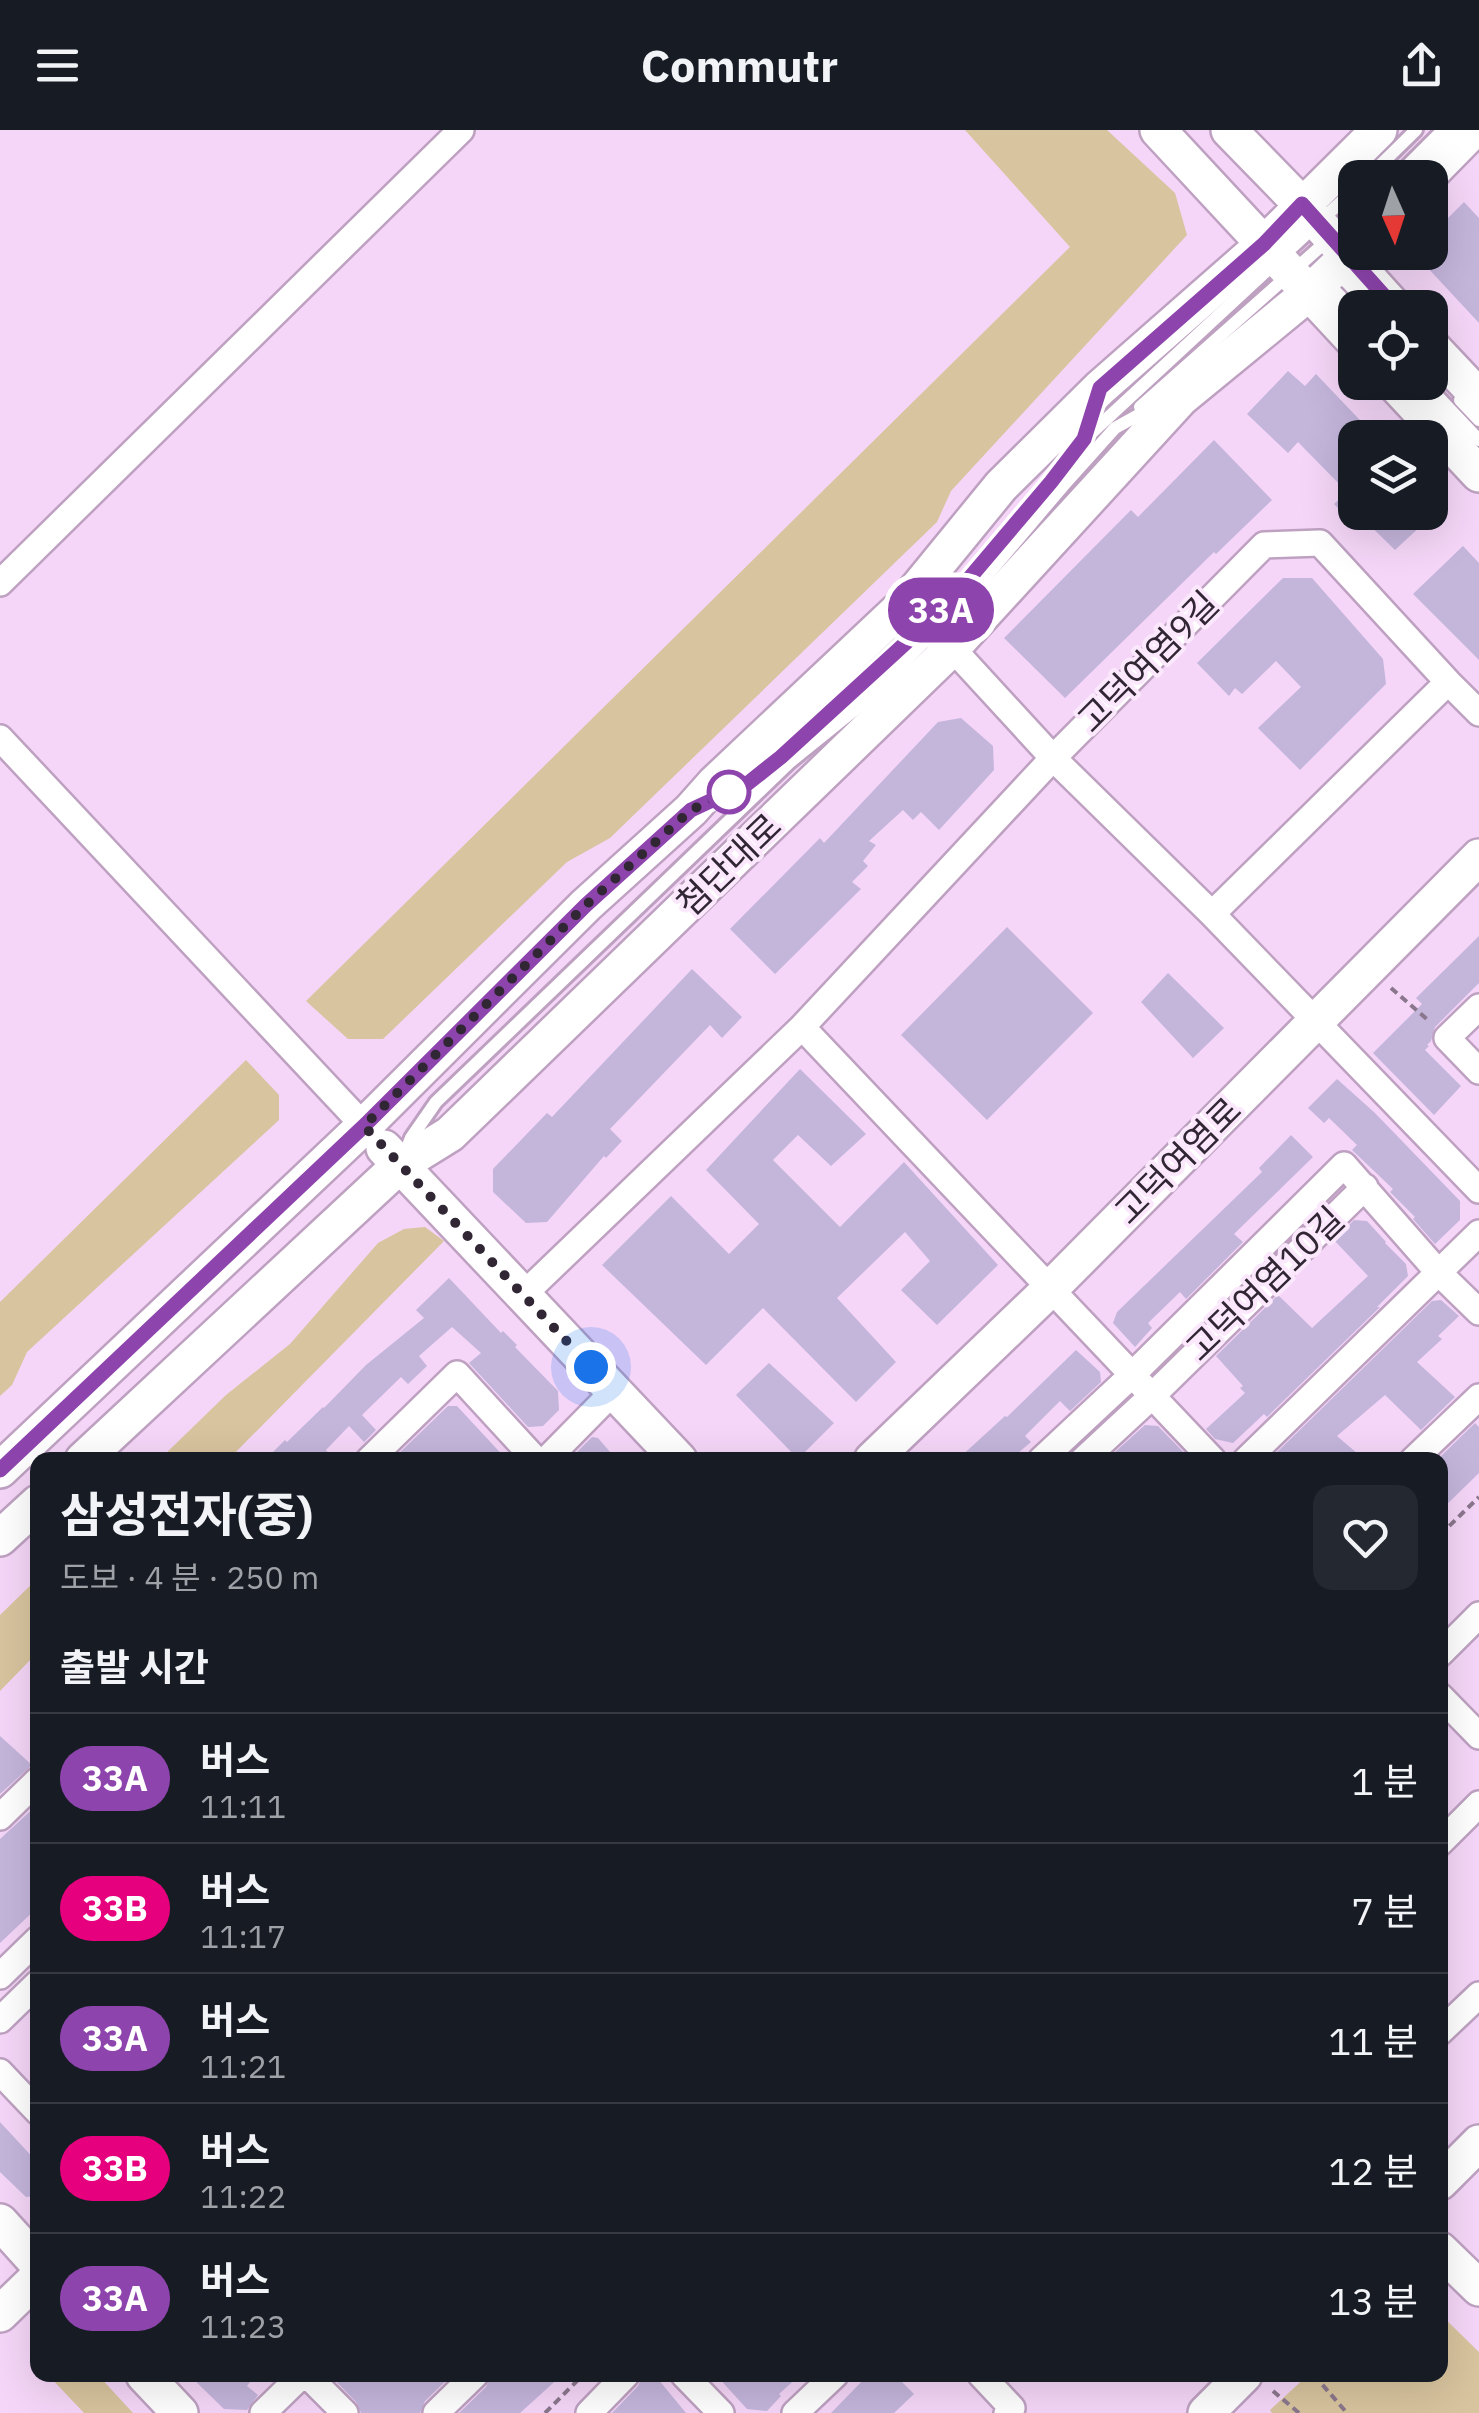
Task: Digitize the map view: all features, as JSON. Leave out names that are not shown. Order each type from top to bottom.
[{"type":"street","points":[[0,583],[461,130]]},
{"type":"street","points":[[1158,130],[1370,290]]},
{"type":"street","points":[[1230,130],[1316,250],[1338,302]]},
{"type":"street","name":"첨단대로","points":[[92,1452],[400,1165],[450,1134],[871,729],[925,672],[951,632],[1181,398],[1316,250],[1379,130]]},
{"type":"street","points":[[1444,160],[1473,130]]},
{"type":"street","name":"첨단대로","points":[[0,1470],[364,1126],[586,905],[903,606],[1001,486],[1100,388],[1316,250]]},
{"type":"street","points":[[1448,364],[1479,397]]},
{"type":"street","points":[[1410,400],[1479,474]]},
{"type":"street","name":"고덕여염9길","points":[[522,1296],[802,1027],[1053,758],[1264,544],[1320,544],[1479,713]]},
{"type":"street","points":[[951,632],[1053,758],[1212,914],[1479,1190]]},
{"type":"street","points":[[1212,914],[1448,682]]},
{"type":"street","points":[[0,738],[671,1452]]},
{"type":"street","name":"고덕여염로","points":[[880,1452],[1050,1289],[1479,856]]},
{"type":"street","points":[[1475,1059],[1447,1038],[1479,1007]]},
{"type":"street","points":[[802,1027],[1205,1452]]},
{"type":"street","points":[[1049,1452],[1132,1376],[1344,1165],[1365,1186]]},
{"type":"street","name":"고덕여염10길","points":[[1091,1452],[1365,1186],[1439,1273],[1479,1312]]},
{"type":"street","points":[[1254,1452],[1479,1233]]},
{"type":"street","points":[[376,1452],[457,1374],[528,1452]]},
{"type":"street","points":[[542,1452],[614,1391]]},
{"type":"street","points":[[1421,1452],[1479,1396]]},
{"type":"street","points":[[0,1538],[30,1510]]},
{"type":"street","points":[[1448,1646],[1479,1615]]},
{"type":"street","points":[[1448,1704],[1479,1736]]},
{"type":"street","points":[[0,1816],[30,1788]]},
{"type":"street","points":[[1448,1834],[1479,1804]]},
{"type":"street","points":[[0,1976],[30,1947]]},
{"type":"street","points":[[0,2020],[30,1991]]},
{"type":"street","points":[[1448,2024],[1479,1995]]},
{"type":"street","points":[[0,2072],[30,2104]]},
{"type":"street","points":[[1448,2174],[1479,2143]]},
{"type":"street","points":[[0,2222],[30,2255]]},
{"type":"street","points":[[1448,2258],[1479,2288]]},
{"type":"street","points":[[0,2314],[30,2284]]},
{"type":"street","points":[[151,2382],[180,2413]]},
{"type":"street","points":[[263,2413],[296,2382]]},
{"type":"street","points":[[311,2382],[344,2413]]},
{"type":"street","points":[[436,2413],[468,2382]]},
{"type":"street","points":[[589,2413],[619,2382]]},
{"type":"street","points":[[691,2382],[721,2413]]},
{"type":"street","points":[[795,2413],[828,2382]]},
{"type":"street","points":[[987,2382],[1012,2408],[1007,2413]]},
{"type":"street","points":[[1206,2413],[1259,2383]]},
{"type":"lane","points":[[1385,160],[1416,130]]},
{"type":"lane","points":[[1412,160],[1443,130]]},
{"type":"lane","points":[[400,1165],[411,1138],[436,1102],[790,762],[951,632],[1062,486],[1115,428],[1316,250],[1338,216]]},
{"type":"lane","points":[[1316,250],[1354,290]]},
{"type":"lane","points":[[1316,250],[1341,290]]},
{"type":"lane","points":[[691,810],[747,784],[781,757],[945,607],[1084,439],[1316,250]]},
{"type":"lane","points":[[1084,439],[1100,388]]},
{"type":"lane","points":[[1448,388],[1479,420]]},
{"type":"lane","points":[[1115,428],[1154,404],[1181,398]]},
{"type":"lane","points":[[1441,400],[1479,440]]},
{"type":"lane","points":[[868,699],[925,672]]},
{"type":"path","points":[[1389,987],[1447,1038]]},
{"type":"path","points":[[1448,1527],[1479,1498]]},
{"type":"path","points":[[546,2413],[576,2382]]},
{"type":"path","points":[[1320,2382],[1347,2413]]},
{"type":"path","points":[[1259,2383],[1299,2413]]},
{"type":"shaded area","points":[[965,130],[1107,130],[1175,193],[1187,235],[951,491],[937,522],[610,838],[567,862],[383,1039],[348,1039],[306,1001],[1070,247]]},
{"type":"shaded area","points":[[246,1060],[279,1095],[279,1120],[27,1352],[12,1385],[0,1396],[0,1302]]},
{"type":"shaded area","points":[[425,1227],[444,1241],[236,1452],[167,1452],[226,1395],[290,1344],[378,1243],[404,1229]]},
{"type":"shaded area","points":[[30,1586],[30,1660],[0,1691],[0,1615]]},
{"type":"shaded area","points":[[1448,2322],[1479,2352],[1479,2413],[1270,2410],[1300,2382],[1448,2382]]},
{"type":"shaded area","points":[[55,2382],[104,2382],[133,2413],[84,2413]]},
{"type":"building","points":[[1464,202],[1479,218],[1479,323],[1430,270],[1448,270],[1448,218]]},
{"type":"building","points":[[1288,371],[1305,386],[1316,374],[1360,420],[1338,420],[1338,483],[1298,442],[1288,453],[1247,414]]},
{"type":"building","points":[[1214,440],[1272,500],[1065,698],[1004,638],[1131,510],[1138,517]]},
{"type":"building","points":[[1374,530],[1417,530],[1395,550]]},
{"type":"building","points":[[1463,546],[1479,563],[1479,660],[1413,594]]},
{"type":"building","points":[[1283,578],[1312,578],[1383,659],[1386,684],[1300,770],[1258,728],[1301,687],[1276,661],[1242,694],[1235,688],[1229,696],[1197,663]]},
{"type":"building","points":[[961,718],[993,746],[994,770],[939,830],[921,812],[913,820],[903,810],[869,841],[876,845],[863,861],[868,866],[852,882],[861,889],[775,974],[730,929],[820,838],[824,843],[938,722]]},
{"type":"building","points":[[1007,927],[1093,1013],[987,1120],[901,1035]]},
{"type":"building","points":[[1479,936],[1479,983],[1435,1027],[1425,1050],[1461,1086],[1434,1115],[1373,1053],[1422,1004],[1416,998]]},
{"type":"building","points":[[692,969],[742,1017],[722,1038],[710,1025],[610,1129],[622,1141],[604,1156],[547,1222],[526,1223],[493,1192],[493,1169],[547,1113],[552,1117]]},
{"type":"building","points":[[1168,973],[1224,1028],[1193,1058],[1141,1002]]},
{"type":"building","points":[[800,1069],[866,1134],[831,1166],[798,1135],[773,1160],[840,1227],[904,1162],[998,1265],[937,1325],[901,1290],[930,1261],[905,1232],[837,1298],[896,1362],[856,1402],[763,1308],[706,1365],[602,1265],[671,1196],[729,1254],[759,1224],[706,1170]]},
{"type":"building","points":[[1337,1079],[1460,1201],[1460,1220],[1435,1244],[1390,1192],[1393,1189],[1352,1150],[1357,1145],[1329,1118],[1324,1123],[1308,1108]]},
{"type":"building","points":[[1291,1135],[1313,1157],[1234,1234],[1243,1242],[1186,1299],[1180,1292],[1148,1323],[1152,1328],[1135,1347],[1113,1323],[1117,1312],[1262,1172],[1259,1168]]},
{"type":"building","points":[[1354,1220],[1367,1221],[1406,1264],[1408,1276],[1267,1417],[1264,1414],[1233,1443],[1215,1439],[1206,1429],[1245,1393],[1216,1356],[1278,1295],[1312,1328],[1368,1276],[1334,1240]]},
{"type":"building","points":[[449,1278],[558,1391],[559,1410],[543,1426],[528,1427],[469,1363],[481,1353],[452,1327],[419,1356],[427,1366],[408,1384],[401,1377],[362,1415],[376,1430],[364,1442],[349,1426],[328,1452],[273,1452],[366,1365],[424,1318],[416,1310]]},
{"type":"building","points":[[1441,1300],[1459,1316],[1417,1362],[1455,1397],[1421,1430],[1385,1395],[1337,1436],[1356,1452],[1277,1452],[1432,1301]]},
{"type":"building","points":[[1076,1350],[1100,1372],[1101,1382],[1070,1411],[1060,1401],[1025,1436],[1031,1442],[1019,1452],[966,1452]]},
{"type":"building","points":[[769,1363],[834,1423],[805,1452],[791,1452],[736,1395]]},
{"type":"building","points":[[448,1406],[457,1406],[500,1452],[400,1452]]},
{"type":"building","points":[[1475,1423],[1479,1427],[1479,1473],[1448,1503],[1448,1452]]},
{"type":"building","points":[[1145,1425],[1158,1426],[1183,1452],[1115,1452]]},
{"type":"building","points":[[592,1437],[598,1438],[610,1452],[577,1452]]},
{"type":"building","points":[[0,1736],[30,1767],[0,1794]]},
{"type":"building","points":[[30,1811],[30,1915],[0,1943],[0,1839]]},
{"type":"building","points":[[0,2122],[30,2154],[30,2197],[0,2172]]},
{"type":"building","points":[[196,2382],[250,2382],[247,2386],[258,2395],[247,2410],[224,2409]]},
{"type":"building","points":[[337,2382],[445,2382],[425,2401],[420,2413],[361,2413]]},
{"type":"building","points":[[488,2382],[554,2382],[520,2413],[459,2413]]},
{"type":"building","points":[[640,2382],[660,2382],[686,2413],[612,2413]]},
{"type":"building","points":[[722,2382],[792,2382],[767,2411],[747,2409]]},
{"type":"building","points":[[861,2382],[902,2382],[914,2394],[894,2413],[831,2413]]},
{"type":"bus line","name":"33A","points":[[0,1470],[364,1126],[586,905],[691,810],[747,784],[781,757],[945,607],[1084,439],[1100,388],[1264,244],[1302,204],[1378,290]]},
{"type":"route","points":[[591,1367],[364,1126],[586,905],[691,810],[729,792]]}]
